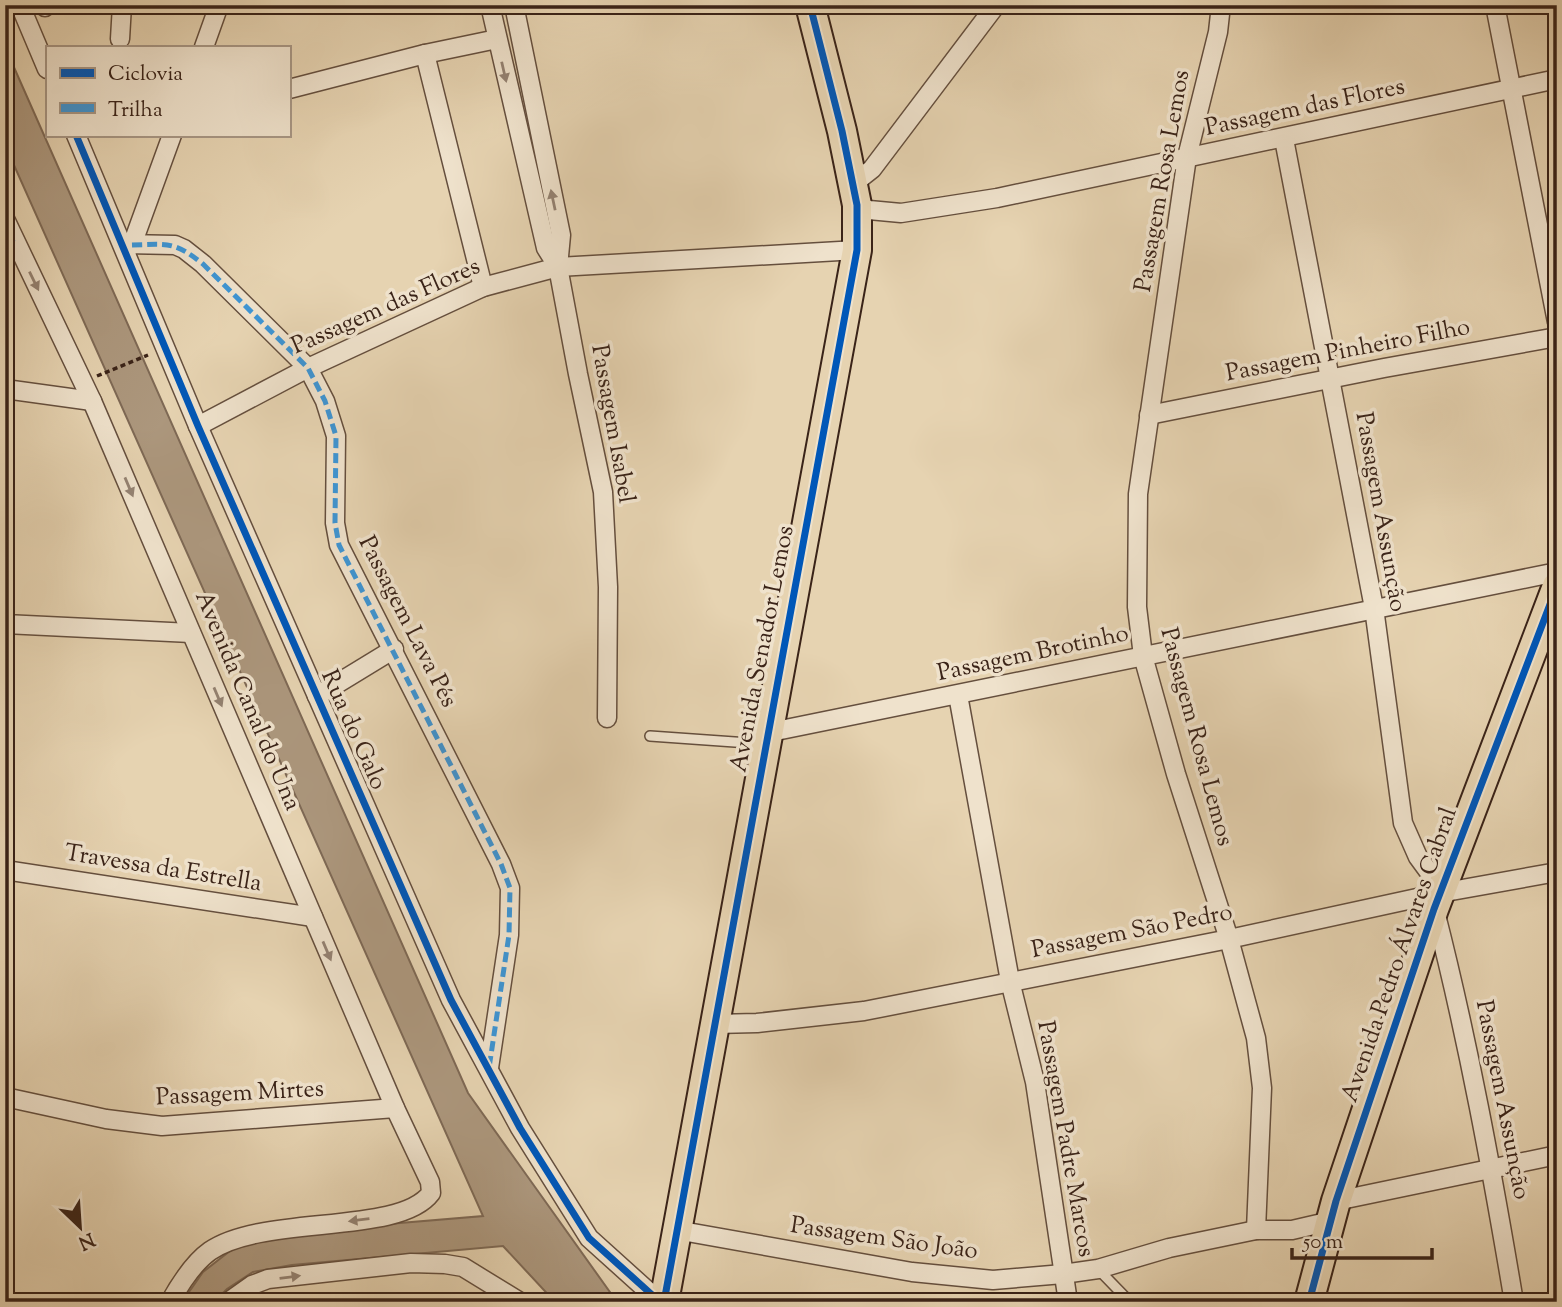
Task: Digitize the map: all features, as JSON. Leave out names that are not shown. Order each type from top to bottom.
[{"type":"main road","name":"Avenida Senador Lemos","points":[[662,1302],[857,250],[855,194],[810,5]]},
{"type":"main road","name":"Avenida Pedro Álvares Cabral","points":[[1309,1302],[1333,1211],[1439,895],[1557,586]]},
{"type":"street","points":[[20,5],[46,67]]},
{"type":"street","points":[[120,39],[122,5]]},
{"type":"street","points":[[204,46],[219,5]]},
{"type":"street","name":"Passagem Isabel","points":[[490,5],[546,248],[558,267]]},
{"type":"street","name":"Passagem Isabel","points":[[514,5],[561,235],[558,267],[603,492],[608,587],[607,718]]},
{"type":"street","points":[[855,194],[996,5]]},
{"type":"street","name":"Passagem Rosa Lemos","points":[[1221,5],[1187,157],[1149,415],[1138,494],[1137,607],[1143,656],[1176,774],[1229,939],[1256,1038],[1261,1109],[1256,1230]]},
{"type":"street","points":[[1495,5],[1509,89],[1557,322]]},
{"type":"street","points":[[290,89],[425,54],[497,39]]},
{"type":"street","points":[[425,54],[484,286]]},
{"type":"street","name":"Passagem das Flores","points":[[855,194],[884,212],[919,212],[1284,139],[1557,79]]},
{"type":"street","name":"Rua do Galo","points":[[76,136],[128,245],[198,426],[451,1000],[520,1128],[589,1238],[662,1302]]},
{"type":"street","points":[[128,245],[172,136]]},
{"type":"street","name":"Passagem Assunção","points":[[1284,139],[1374,608],[1403,823],[1439,895],[1455,989],[1492,1168],[1514,1302]]},
{"type":"street","name":"Avenida Canal do Una","points":[[5,219],[11,242],[92,401],[395,1108],[430,1182],[431,1194],[424,1203],[394,1216],[244,1235],[209,1252],[184,1278],[170,1302]]},
{"type":"street","name":"Passagem Lava Pés","points":[[128,245],[165,244],[184,249],[203,264],[308,368],[326,401],[337,436],[335,523],[339,545],[501,863],[510,888],[509,935],[489,1068]]},
{"type":"street","name":"Passagem das Flores","points":[[198,426],[308,368],[484,286],[558,267],[857,250]]},
{"type":"street","name":"Passagem Pinheiro Filho","points":[[1149,415],[1557,337]]},
{"type":"street","points":[[5,389],[92,401]]},
{"type":"street","name":"Passagem Brotinho","points":[[765,738],[1143,656],[1557,572]]},
{"type":"street","points":[[5,624],[191,633]]},
{"type":"street","points":[[317,696],[394,649]]},
{"type":"street","name":"Passagem Padre Marcos","points":[[958,695],[1010,981],[1035,1082],[1068,1302]]},
{"type":"street","name":"Travessa da Estrella","points":[[5,870],[313,917]]},
{"type":"street","name":"Passagem São Pedro","points":[[715,1024],[757,1023],[864,1011],[1557,872]]},
{"type":"street","name":"Passagem Mirtes","points":[[5,1097],[106,1119],[162,1126],[395,1108]]},
{"type":"street","name":"Passagem São João","points":[[676,1230],[912,1272],[993,1280],[1098,1269],[1169,1248],[1256,1230],[1292,1230],[1333,1211],[1492,1168],[1557,1155]]},
{"type":"street","points":[[228,1302],[252,1284],[268,1279],[411,1263],[463,1267],[520,1302]]},
{"type":"lane","points":[[650,736],[765,738]]},
{"type":"lane","points":[[1098,1269],[1130,1302]]},
{"type":"path","points":[[83,383],[166,347]]},
{"type":"shaded area","points":[[5,47],[468,1093],[617,1302],[555,1302],[503,1246],[292,1265],[253,1272],[227,1289],[214,1302],[182,1302],[203,1272],[235,1247],[262,1240],[364,1226],[483,1216],[5,145]]},
{"type":"marked path","points":[[5,240],[16,243]]},
{"type":"marked path","points":[[132,245],[170,246],[185,251],[203,264],[308,368],[325,401],[336,436],[335,523],[339,545],[501,864],[510,888],[509,935],[489,1068]]},
{"type":"cycle path","points":[[664,1302],[857,250],[857,205],[842,131],[810,5]]},
{"type":"cycle path","points":[[76,136],[198,426],[451,1000],[520,1128],[589,1238],[660,1302]]},
{"type":"cycle path","points":[[1309,1302],[1336,1201],[1434,909],[1557,586]]}]
